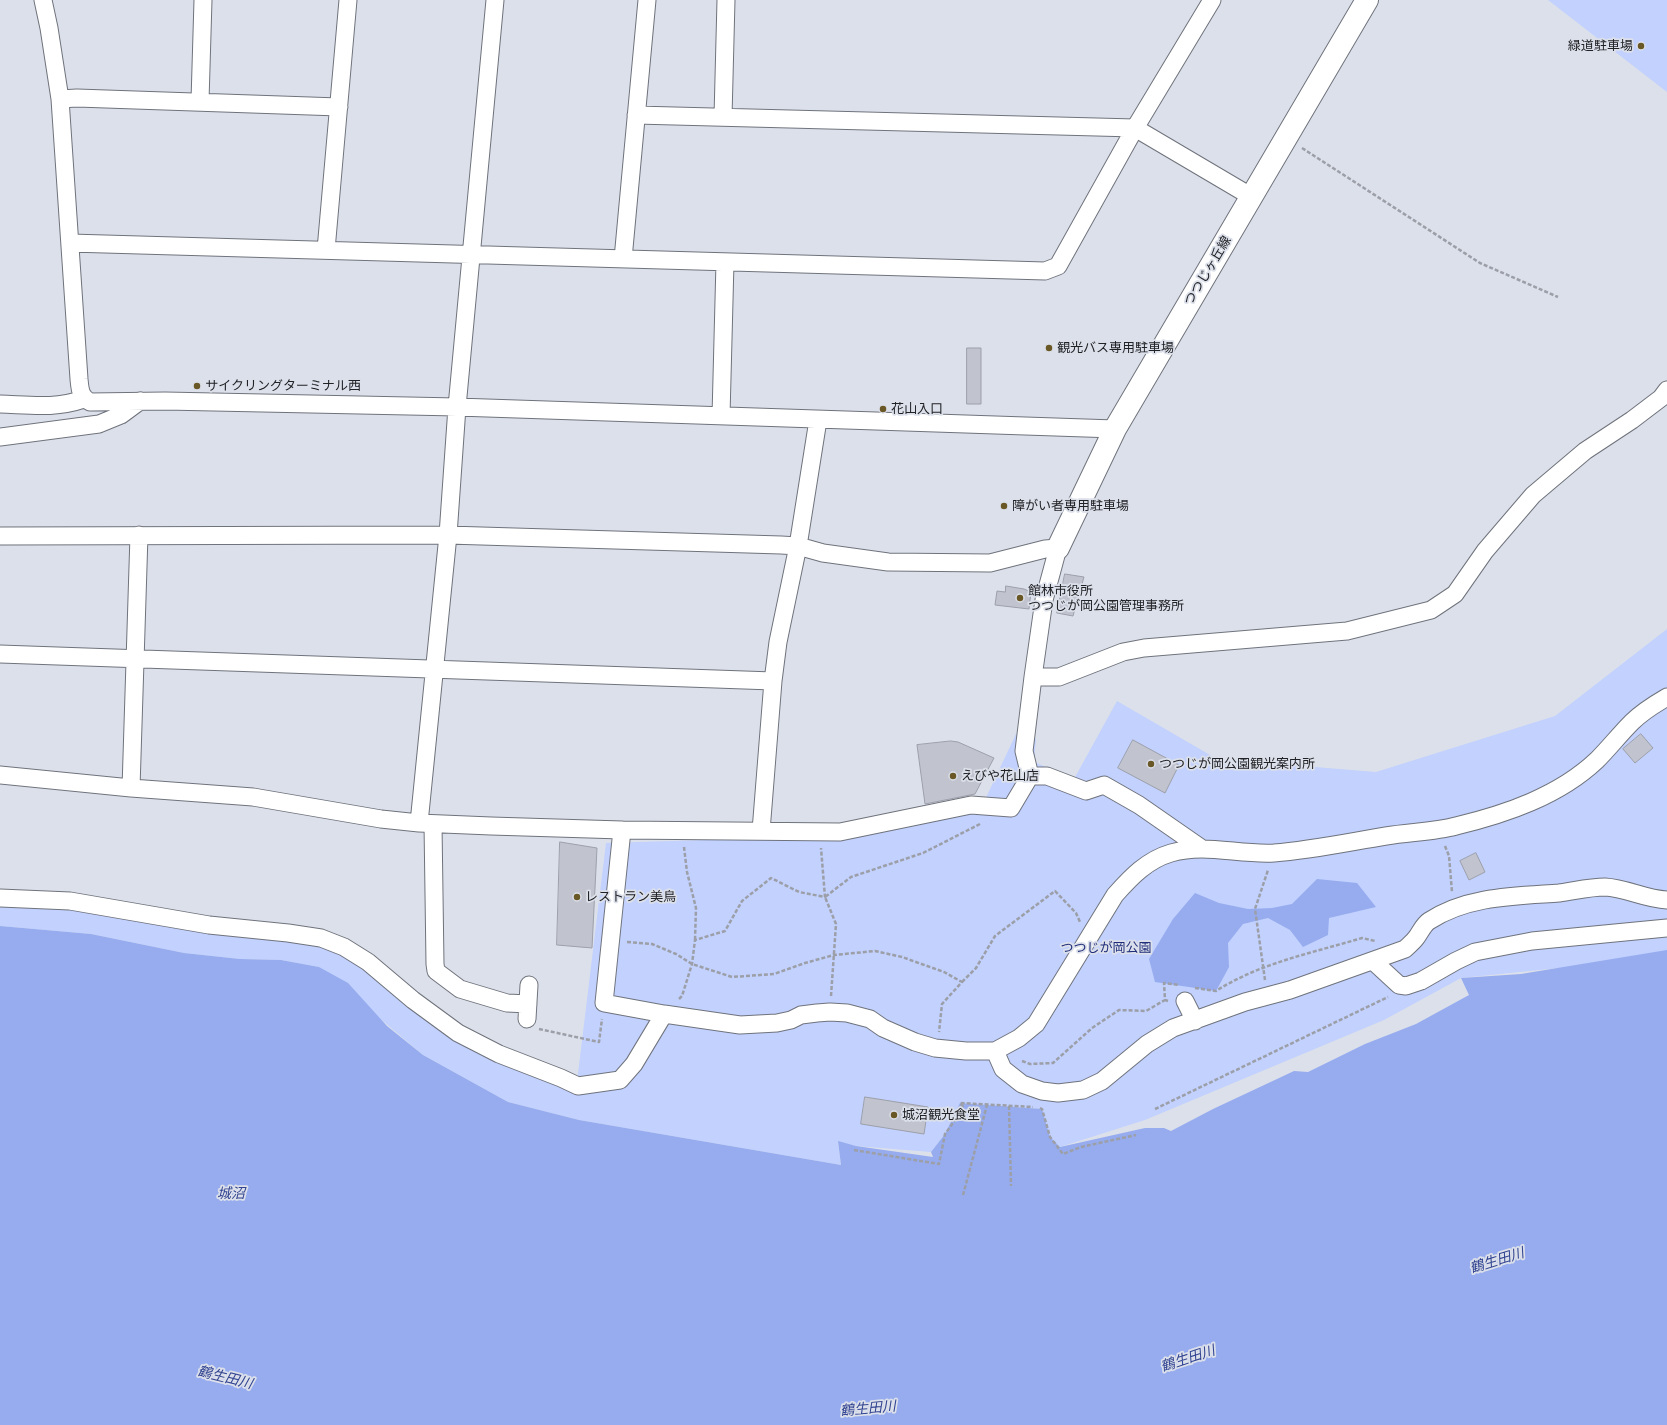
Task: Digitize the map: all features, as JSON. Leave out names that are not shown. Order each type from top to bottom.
[{"type":"main road","name":"つつじヶ丘線","points":[[1058,548],[1115,429],[1367,0]]},
{"type":"street","points":[[43,0],[60,99],[79,379],[81,394],[84,399],[90,402],[140,401],[457,407],[1115,429]]},
{"type":"street","points":[[200,101],[203,0]]},
{"type":"street","points":[[326,250],[348,0]]},
{"type":"street","points":[[495,0],[457,407],[448,535],[434,669],[426,823],[436,971],[460,989],[507,1003],[527,1012],[529,985]]},
{"type":"street","points":[[623,259],[648,0]]},
{"type":"street","points":[[723,118],[726,0]]},
{"type":"street","points":[[70,243],[1044,271],[1058,266],[1135,128],[1212,0]]},
{"type":"street","points":[[60,99],[77,98],[200,101],[339,107]]},
{"type":"street","points":[[636,115],[1135,128],[1252,197]]},
{"type":"street","points":[[721,416],[725,262]]},
{"type":"street","points":[[1033,676],[1059,677],[1123,652],[1144,648],[1347,631],[1431,610],[1455,594],[1485,550],[1533,495],[1585,451],[1632,420],[1661,398],[1667,390]]},
{"type":"street","points":[[0,404],[53,406],[84,399]]},
{"type":"street","points":[[0,437],[99,424],[121,415],[140,401]]},
{"type":"street","points":[[762,831],[773,681],[778,642],[798,546],[818,420]]},
{"type":"street","points":[[131,788],[139,535]]},
{"type":"street","points":[[0,536],[448,535],[798,546],[823,553],[888,562],[990,563],[1045,549],[1058,548],[1044,600],[1033,676],[1024,752],[1030,776],[1011,808],[971,805],[840,832],[622,830],[426,823],[381,819],[253,797],[131,788],[0,775]]},
{"type":"street","points":[[0,654],[773,681]]},
{"type":"street","points":[[622,830],[604,1003],[664,1014],[740,1025],[777,1023],[791,1020],[801,1015],[830,1012],[847,1013],[870,1019],[898,1035],[935,1048],[995,1051],[1019,1038],[1036,1024],[1115,895],[1130,877],[1144,865],[1168,854],[1186,849],[1201,848],[1236,852],[1273,853],[1455,827],[1515,809],[1569,782],[1596,760],[1633,720],[1667,697]]},
{"type":"street","points":[[1030,776],[1047,776],[1086,791],[1104,785],[1139,805],[1201,848]]},
{"type":"street","points":[[995,1051],[1003,1069],[1022,1084],[1042,1091],[1058,1093],[1083,1090],[1102,1081],[1147,1044],[1173,1028],[1245,1002],[1290,990],[1405,949],[1427,923],[1453,908],[1465,904],[1510,896],[1604,887],[1631,891],[1653,899],[1667,900]]},
{"type":"street","points":[[0,898],[70,901],[209,925],[321,938],[344,947],[368,962],[413,1000],[458,1033],[499,1054],[578,1086],[620,1080],[634,1064],[664,1014]]},
{"type":"street","points":[[1373,961],[1399,985],[1406,986],[1421,981],[1475,952],[1532,941],[1667,928]]},
{"type":"street","points":[[1186,994],[1195,1021]]},
{"type":"path","points":[[1286,138],[1480,263],[1558,297]]},
{"type":"path","points":[[695,940],[725,931],[742,901],[771,878],[798,892],[825,897],[851,877],[923,854],[985,821]]},
{"type":"path","points":[[1438,829],[1449,856],[1453,908]]},
{"type":"path","points":[[664,1014],[682,996],[692,964],[695,940],[696,908],[687,872],[683,830]]},
{"type":"path","points":[[818,831],[822,853],[825,897],[836,924],[830,1012]]},
{"type":"path","points":[[1267,997],[1255,909],[1273,853]]},
{"type":"path","points":[[943,1049],[939,1034],[942,1004],[976,968],[995,936],[1055,891],[1076,913],[1088,939]]},
{"type":"path","points":[[1165,1000],[1164,983],[1186,994],[1191,999],[1194,988],[1216,992],[1232,980],[1263,966],[1362,938],[1376,941]]},
{"type":"path","points":[[611,940],[652,944],[676,954],[692,964],[732,977],[774,974],[834,955],[875,951],[902,957],[944,972],[962,982]]},
{"type":"path","points":[[1155,1109],[1392,995],[1399,985]]},
{"type":"path","points":[[995,1051],[1030,1064],[1053,1063],[1092,1028],[1119,1010],[1146,1011],[1165,1000],[1177,1004],[1186,994]]},
{"type":"path","points":[[527,1012],[540,1030],[599,1042],[604,1003]]},
{"type":"path","points":[[854,1150],[939,1164],[945,1134],[964,1108],[960,1103],[1042,1109],[1050,1137],[1063,1154],[1081,1147],[1136,1134]]},
{"type":"path","points":[[963,1194],[987,1105]]},
{"type":"path","points":[[1009,1106],[1011,1186]]},
{"type":"green space","name":"緑道駐車場","points":[[1548,0],[1667,0],[1667,92]]},
{"type":"green space","name":"つつじが岡公園","points":[[1667,629],[1667,957],[1461,978],[1384,1020],[1145,1120],[1060,1147],[1050,1137],[1042,1109],[961,1103],[945,1134],[931,1152],[856,1146],[838,1142],[841,1165],[579,1120],[508,1102],[423,1055],[319,967],[281,960],[240,959],[184,953],[91,934],[0,926],[0,904],[82,909],[331,948],[370,972],[417,1013],[476,1052],[575,1091],[606,843],[838,836],[983,804],[1016,734],[1036,739],[1034,762],[1074,779],[1117,701],[1217,759],[1376,772],[1555,716]]},
{"type":"water","points":[[1317,879],[1357,883],[1376,907],[1329,918],[1328,935],[1303,947],[1290,930],[1268,918],[1243,924],[1228,943],[1229,967],[1216,991],[1155,982],[1149,959],[1173,919],[1195,893],[1219,903],[1248,909],[1272,908],[1292,904]]},
{"type":"water","name":"城沼","points":[[0,926],[91,934],[184,953],[240,959],[281,960],[319,967],[348,983],[387,1026],[423,1055],[508,1102],[579,1120],[841,1165],[838,1141],[856,1146],[933,1157],[931,1152],[945,1134],[960,1103],[1042,1109],[1050,1137],[1060,1147],[1145,1128],[1164,1128],[1171,1131],[1213,1109],[1294,1071],[1308,1072],[1365,1044],[1416,1024],[1469,995],[1461,978],[1521,974],[1667,950],[1667,1425],[0,1425]]},
{"type":"building","points":[[967,348],[981,348],[981,404],[967,404]]},
{"type":"building","points":[[1065,574],[1084,577],[1073,616],[1057,613]]},
{"type":"building","points":[[1006,586],[1024,589],[1031,592],[1029,609],[995,605],[997,591],[1005,592]]},
{"type":"building","points":[[1641,734],[1653,748],[1635,763],[1623,749]]},
{"type":"building","points":[[1133,740],[1179,765],[1165,793],[1118,768]]},
{"type":"building","name":"えびや花山店","points":[[951,741],[958,742],[994,758],[975,794],[925,804],[917,745]]},
{"type":"building","name":"レストラン美鳥","points":[[560,842],[597,848],[592,948],[557,945]]},
{"type":"building","points":[[1476,853],[1485,872],[1469,880],[1460,861]]},
{"type":"building","name":"城沼観光食堂","points":[[865,1097],[928,1107],[924,1134],[861,1124]]},
{"type":"place","name":"緑道駐車場","points":[[1641,46]]},
{"type":"place","name":"観光バス専用駐車場","points":[[1049,348]]},
{"type":"place","name":"サイクリングターミナル西","points":[[197,386]]},
{"type":"place","name":"花山入口","points":[[883,409]]},
{"type":"place","name":"障がい者専用駐車場","points":[[1004,506]]},
{"type":"place","name":"館林市役所 つつじが岡公園管理事務所","points":[[1020,598]]},
{"type":"place","name":"つつじが岡公園観光案内所","points":[[1151,764]]},
{"type":"place","name":"えびや花山店","points":[[953,776]]},
{"type":"place","name":"レストラン美鳥","points":[[577,897]]},
{"type":"place","name":"城沼観光食堂","points":[[894,1115]]},
{"type":"water label","name":"鶴生田川","points":[[1497,1261]]},
{"type":"water label","name":"鶴生田川","points":[[1188,1359]]},
{"type":"water label","name":"鶴生田川","points":[[225,1378]]},
{"type":"water label","name":"鶴生田川","points":[[868,1409]]}]
